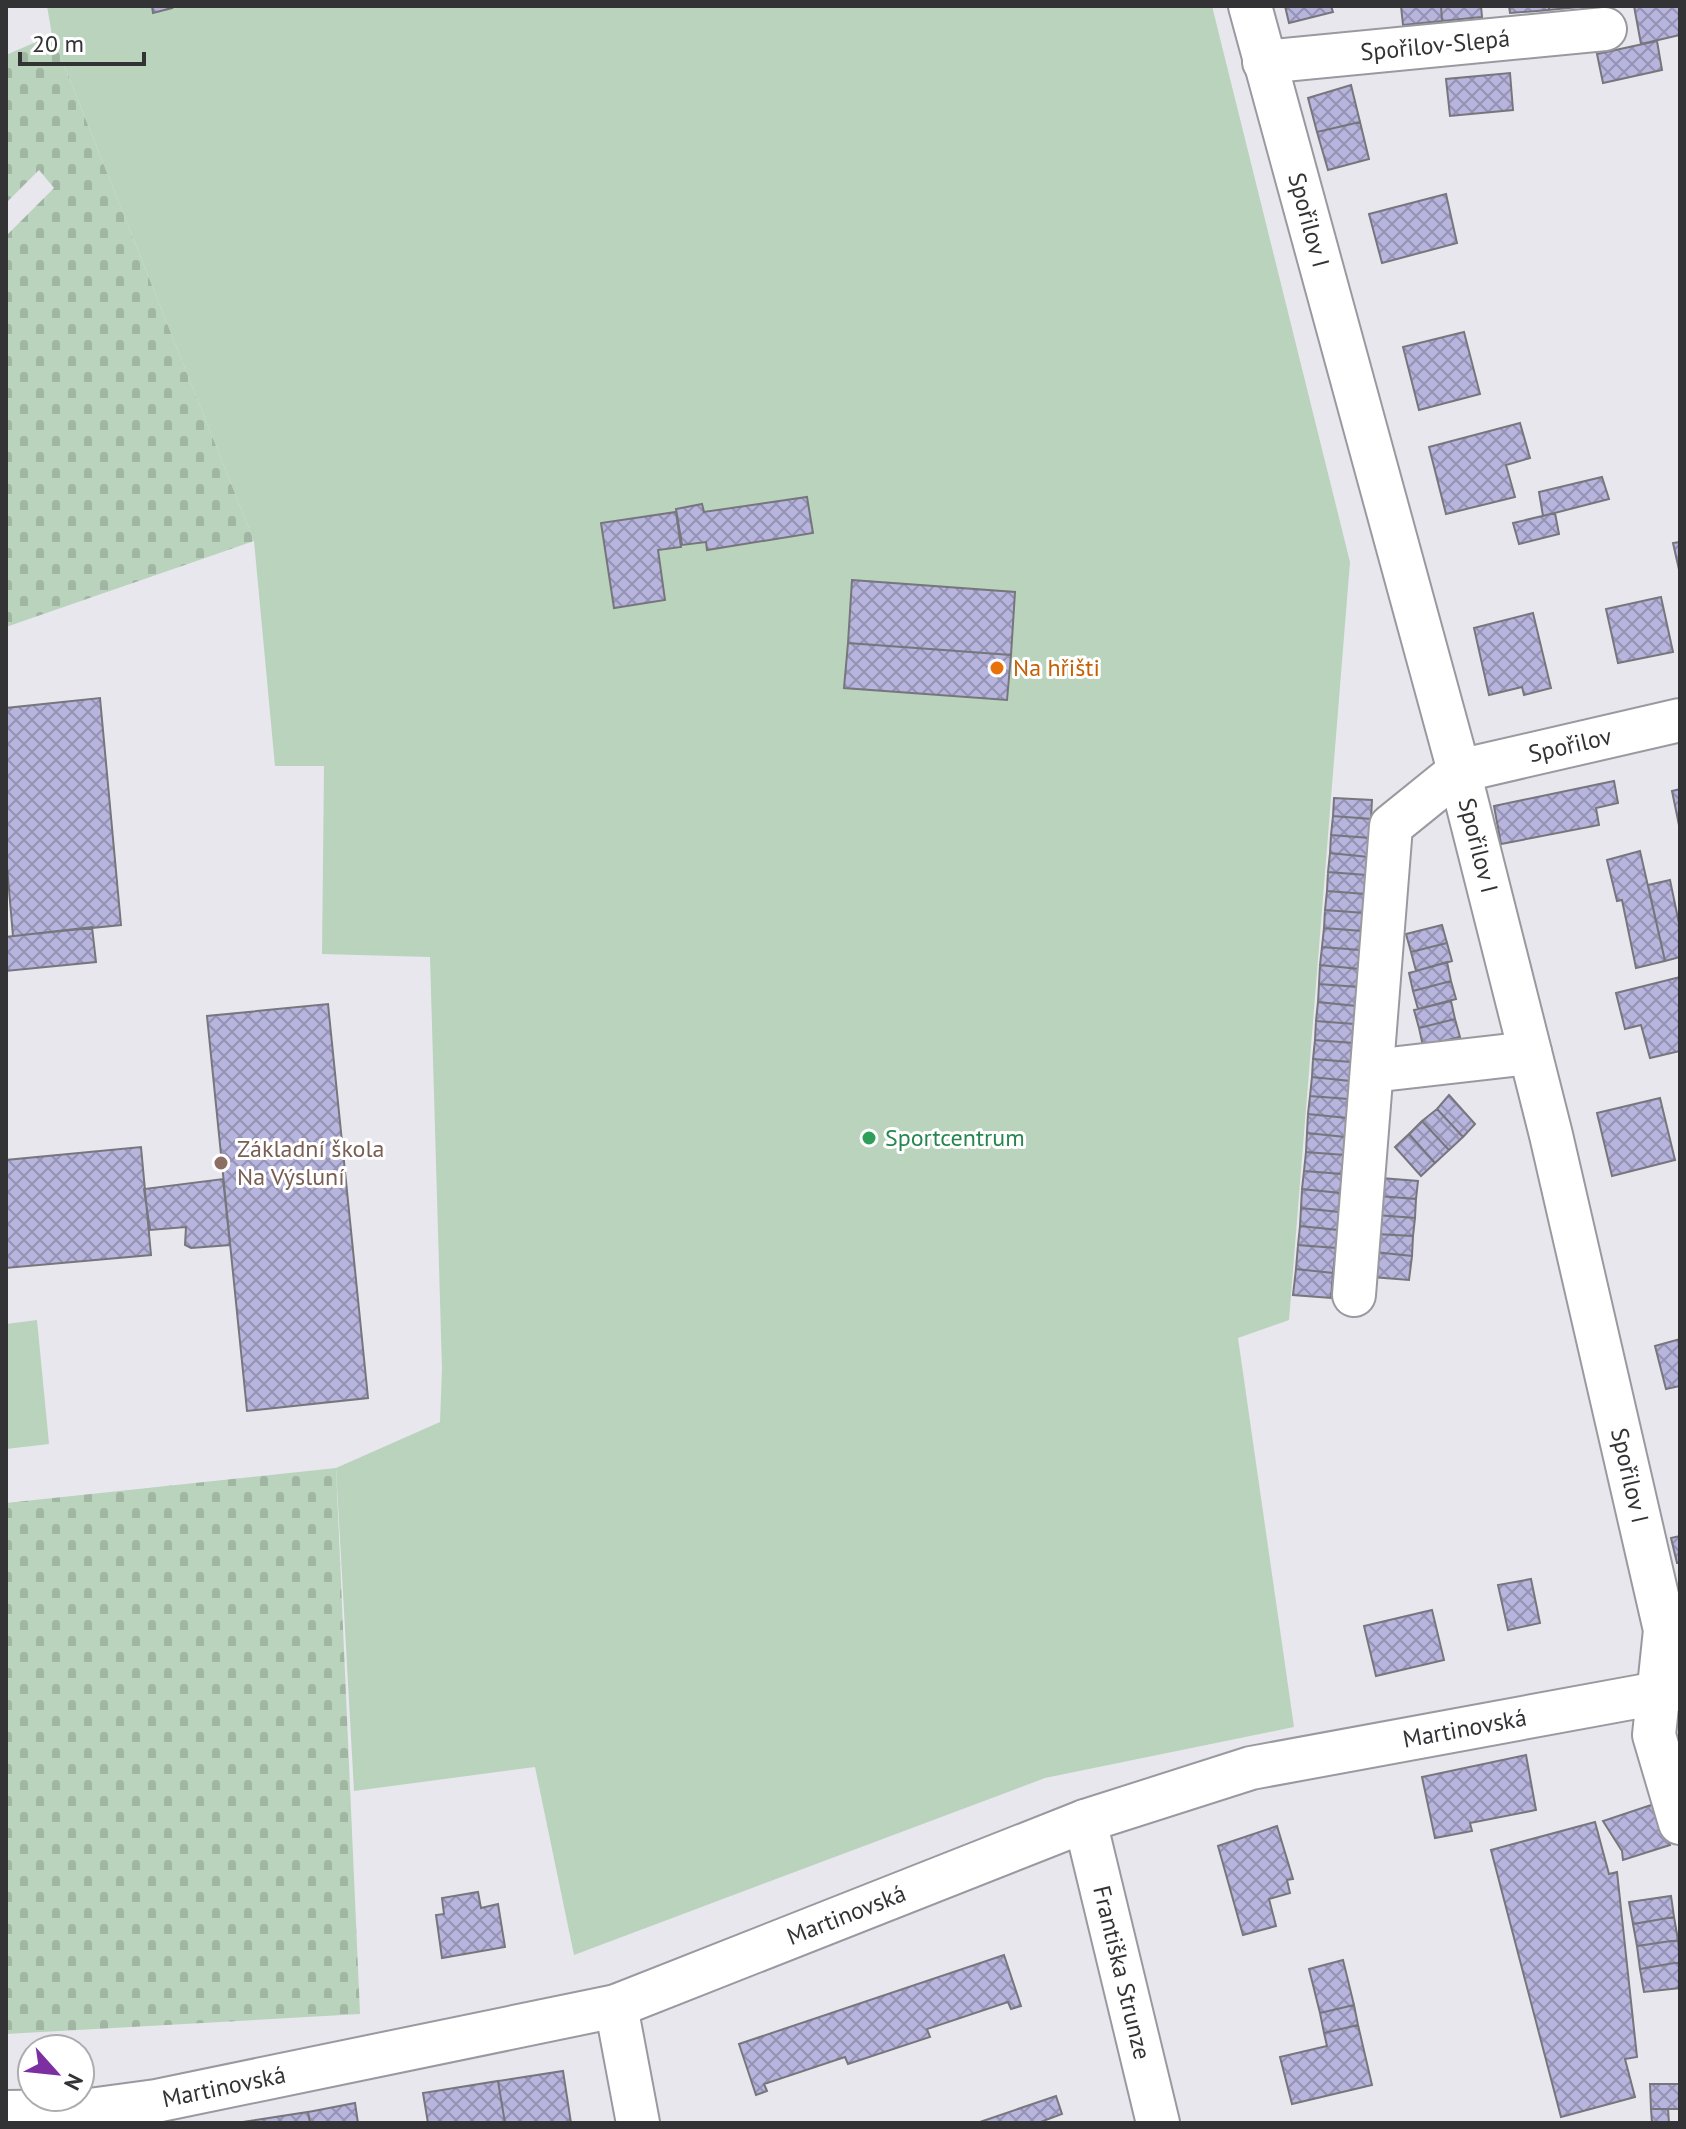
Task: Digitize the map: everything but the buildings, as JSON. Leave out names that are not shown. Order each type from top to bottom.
[{"type":"street","name":"Spořilov I","points":[[1250,6],[1459,771],[1530,1053],[1665,1630],[1668,1691],[1654,1735],[1680,1823]]},
{"type":"street","name":"Spořilov-Slepá","points":[[1264,62],[1605,29]]},
{"type":"street","name":"Spořilov","points":[[1459,771],[1680,720]]},
{"type":"street","points":[[1354,1295],[1391,826],[1459,771]]},
{"type":"street","points":[[1372,1071],[1530,1053]]},
{"type":"street","name":"Martinovská","points":[[6,2112],[83,2117],[616,2006],[1085,1821],[1251,1768],[1668,1691]]},
{"type":"street","name":"Františka Strunze","points":[[1085,1821],[1158,2123]]},
{"type":"street","points":[[616,2006],[638,2123]]},
{"type":"green space","name":"Sportcentrum","points":[[47,6],[1212,6],[1350,562],[1289,1320],[1238,1338],[1294,1727],[1045,1778],[574,1955],[535,1767],[354,1791],[336,1468],[440,1422],[442,1369],[430,957],[322,954],[324,766],[275,766],[254,541],[52,35]]},
{"type":"green space","points":[[52,35],[254,541],[6,627],[6,236],[54,188],[39,170],[6,203],[6,55]]},
{"type":"green space","points":[[37,1320],[49,1444],[6,1449],[6,1324]]},
{"type":"green space","points":[[336,1468],[360,2014],[6,2034],[6,1503]]},
{"type":"place","name":"Na hřišti","points":[[997,668]]},
{"type":"place","name":"Sportcentrum","points":[[869,1138]]},
{"type":"place","name":"Základní škola Na Výsluní","points":[[221,1163]]}]
